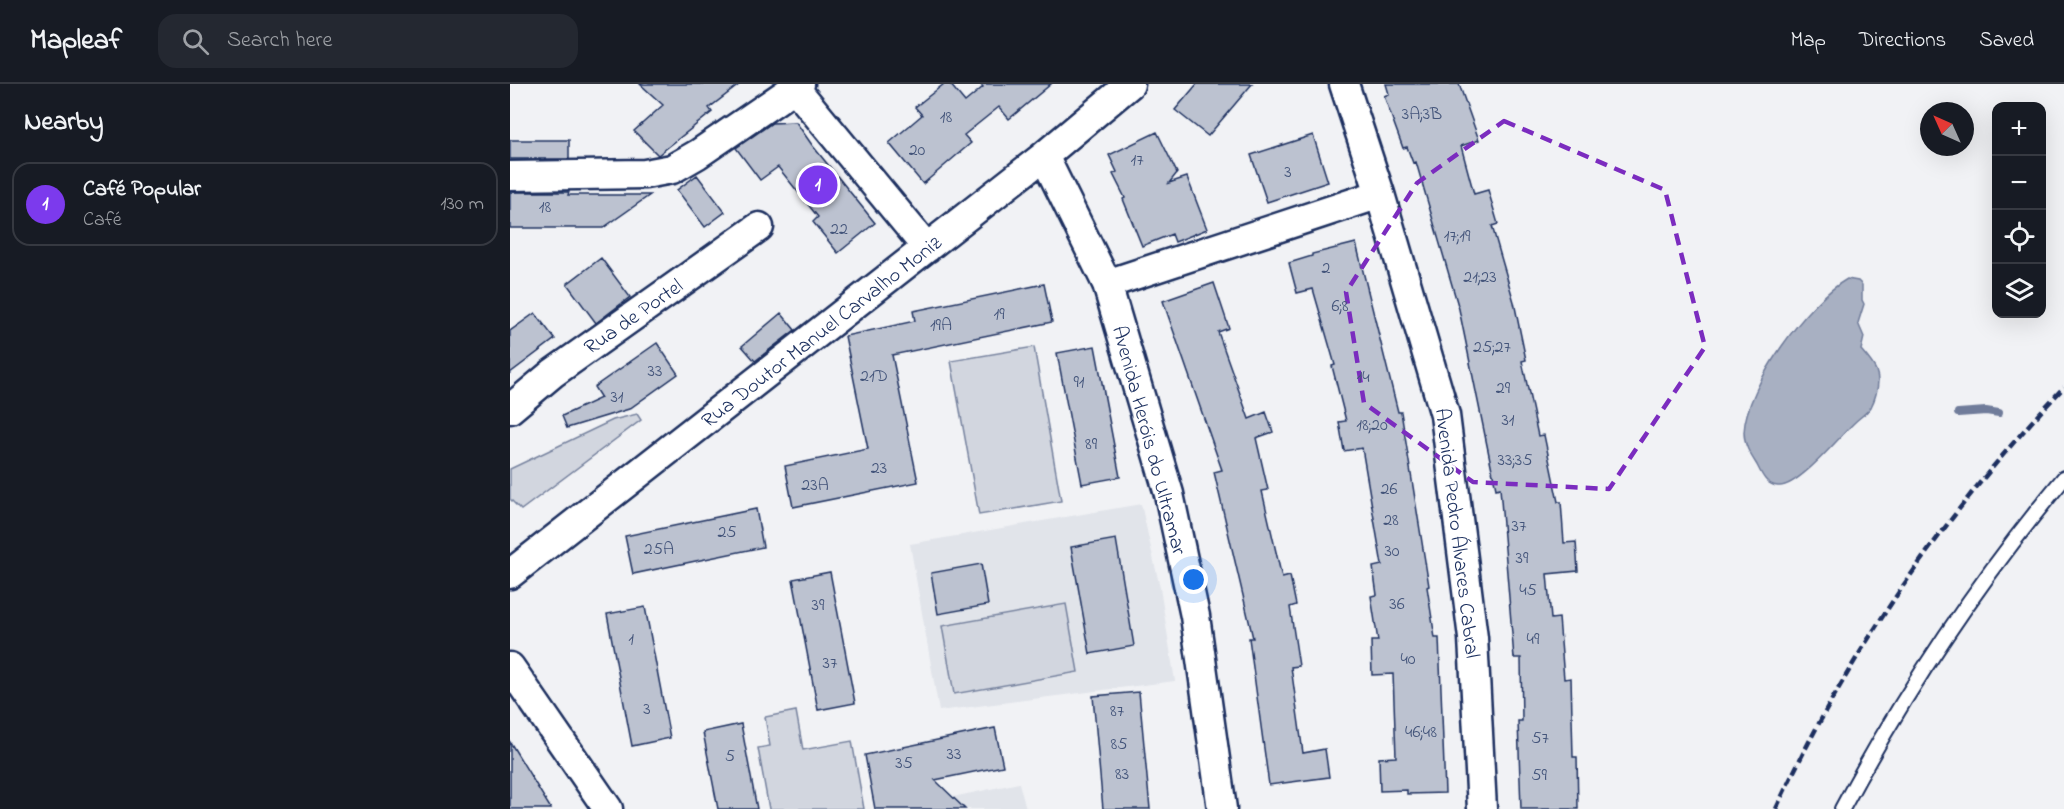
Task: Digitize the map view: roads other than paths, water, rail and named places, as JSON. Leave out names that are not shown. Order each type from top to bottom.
[{"type":"street","name":"Rua Doutor Manuel Carvalho Moniz","points":[[510,574],[1044,156],[1130,84]]},
{"type":"street","name":"Avenida Pedro Álvares Cabral","points":[[1344,84],[1380,194],[1445,415],[1473,638],[1482,809]]},
{"type":"street","points":[[510,177],[645,174],[672,169],[698,154],[797,86],[927,248]]},
{"type":"street","name":"Avenida Heróis do Ultramar","points":[[1044,156],[1107,284],[1169,494],[1196,616],[1222,809]]},
{"type":"street","points":[[1107,284],[1380,194]]},
{"type":"street","name":"Rua de Portel","points":[[510,409],[553,373],[759,227]]},
{"type":"street","points":[[510,667],[608,809]]},
{"type":"lane","points":[[1842,809],[1890,722],[1952,624],[1991,570],[2064,478]]},
{"type":"water","points":[[1847,279],[1858,281],[1862,285],[1864,304],[1858,323],[1864,337],[1861,350],[1876,370],[1878,387],[1875,399],[1867,412],[1807,471],[1786,485],[1774,485],[1767,482],[1746,445],[1744,432],[1747,413],[1767,369],[1782,346],[1815,306],[1831,290]]},
{"type":"waterway","points":[[1958,413],[1986,411],[1999,413]]},
{"type":"railway","points":[[1776,809],[1834,695],[1903,586],[1980,483],[2064,387]]},
{"type":"place","name":"Café Popular","points":[[818,185]]}]
